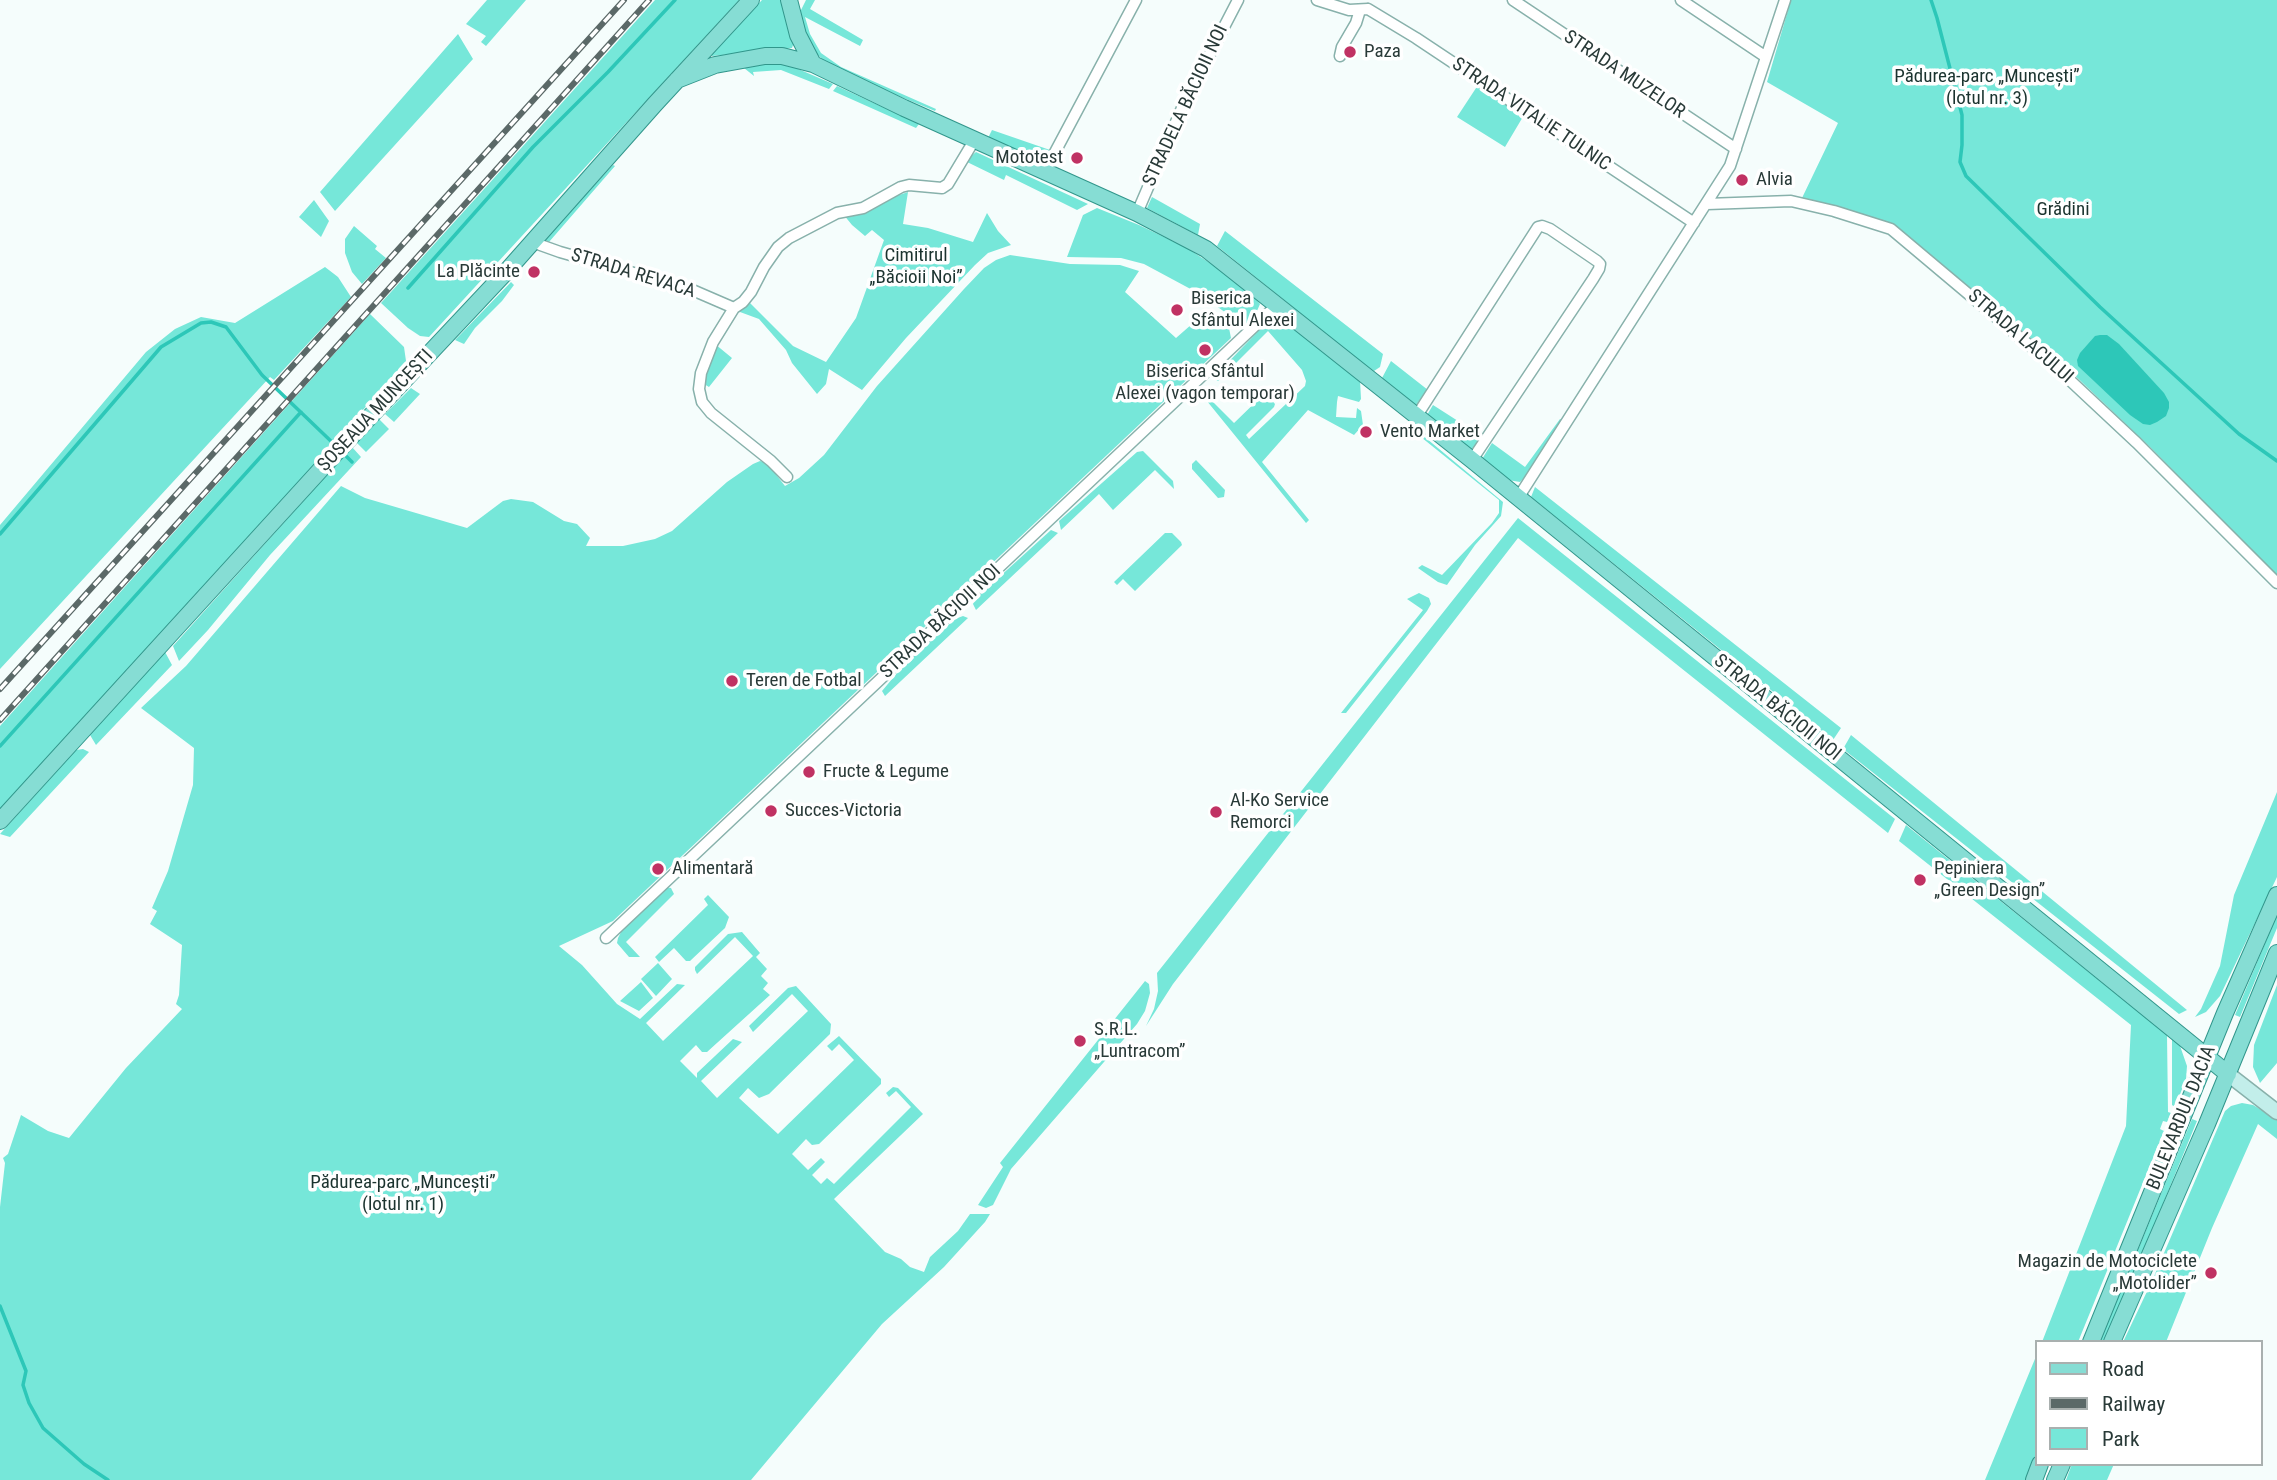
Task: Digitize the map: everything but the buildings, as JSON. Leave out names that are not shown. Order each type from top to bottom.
[{"type":"main road","name":"ȘOSEAUA MUNCEȘTI","points":[[0,821],[751,0]]},
{"type":"main road","points":[[789,0],[798,34],[813,64]]},
{"type":"main road","name":"STRADA BĂCIOII NOI","points":[[677,80],[715,65],[765,56],[782,56],[813,64],[1137,213],[1206,249],[1472,460],[2277,1112]]},
{"type":"main road","name":"BULEVARDUL DACIA","points":[[2092,1340],[2207,1056],[2277,895]]},
{"type":"main road","name":"BULEVARDUL DACIA","points":[[2113,1340],[2228,1074],[2277,953]]},
{"type":"street","points":[[1045,171],[1136,0]]},
{"type":"street","name":"STRADELA BĂCIOII NOI","points":[[1137,213],[1182,108],[1238,0]]},
{"type":"street","name":"STRADA VITALIE TULNIC","points":[[1317,0],[1367,6],[1694,223]]},
{"type":"street","name":"STRADA MUZELOR","points":[[1513,0],[1736,149]]},
{"type":"street","points":[[1681,0],[1766,57]]},
{"type":"street","points":[[1518,498],[1730,166],[1785,0]]},
{"type":"street","points":[[1340,56],[1342,47],[1367,6]]},
{"type":"street","points":[[787,477],[711,413],[700,396],[699,386],[705,358],[734,308],[751,292],[771,257],[789,238],[837,213],[863,208],[901,187],[909,185],[942,188],[948,184],[975,139]]},
{"type":"street","name":"STRADA LACULUI","points":[[1707,204],[1791,201],[1891,229],[2060,371],[2137,443],[2277,583]]},
{"type":"street","points":[[1416,417],[1538,228],[1542,226],[1550,229],[1597,261],[1600,269],[1472,460]]},
{"type":"street","name":"STRADA REVACA","points":[[532,242],[690,289],[734,308]]},
{"type":"street","name":"STRADA BĂCIOII NOI","points":[[606,938],[1277,305]]},
{"type":"green space","points":[[487,0],[526,0],[486,46],[481,42],[486,36],[466,24]]},
{"type":"green space","points":[[655,0],[739,0],[429,337],[420,336],[408,328],[381,303]]},
{"type":"green space","points":[[762,0],[782,0],[794,42],[792,48],[712,56],[712,53]]},
{"type":"green space","points":[[806,0],[815,0],[810,9],[863,40],[860,46],[805,17],[810,34],[821,53],[841,67],[936,109],[935,111],[860,80],[822,59],[814,51],[804,32],[800,12]]},
{"type":"green space","points":[[1791,0],[2277,0],[2277,577],[2151,448],[2068,369],[1896,226],[1802,198],[1838,123],[1767,82]]},
{"type":"green space","points":[[458,34],[473,59],[335,211],[320,192]]},
{"type":"green space","points":[[764,63],[789,65],[833,84],[829,89],[781,70],[753,72],[754,76],[744,68]]},
{"type":"green space","points":[[1478,85],[1524,115],[1505,147],[1457,117]]},
{"type":"green space","points":[[837,86],[919,124],[916,128],[833,91]]},
{"type":"green space","points":[[992,130],[1050,150],[1044,161],[988,138]]},
{"type":"green space","points":[[976,152],[1088,204],[1077,210],[1006,175],[1004,180],[965,161]]},
{"type":"green space","points":[[613,165],[615,166],[549,242],[544,240]]},
{"type":"green space","name":"Cimitirul „Băcioii Noi”","points":[[908,192],[903,224],[928,228],[973,242],[987,213],[1011,245],[988,253],[975,265],[906,338],[862,390],[829,369],[826,384],[817,394],[792,363],[786,350],[759,319],[736,313],[750,303],[793,346],[826,362],[856,318],[884,240],[872,230],[865,236],[843,214]]},
{"type":"green space","points":[[1152,197],[1200,224],[1198,235],[1147,208]]},
{"type":"green space","points":[[314,200],[329,221],[321,237],[299,217]]},
{"type":"green space","points":[[1097,208],[1187,248],[1219,269],[1260,304],[1253,320],[1243,325],[1198,293],[1144,264],[1121,258],[1067,257],[1083,215]]},
{"type":"green space","points":[[354,226],[377,246],[375,249],[386,258],[362,284],[352,272],[345,253],[345,239]]},
{"type":"green space","points":[[1225,231],[1383,354],[1380,367],[1374,371],[1360,361],[1217,246]]},
{"type":"green space","name":"Pădurea-parc „Muncești” (lotul nr. 1)","points":[[1010,255],[1070,264],[1120,265],[1139,271],[1125,292],[1176,338],[1208,310],[1229,328],[1231,338],[613,921],[559,946],[582,965],[617,1004],[640,1019],[677,984],[685,985],[646,1023],[663,1041],[753,956],[735,937],[697,974],[695,970],[728,934],[742,932],[760,953],[756,957],[767,969],[761,976],[768,983],[763,989],[770,995],[707,1052],[702,1052],[696,1045],[680,1061],[697,1078],[697,1073],[733,1039],[742,1042],[701,1081],[717,1098],[808,1011],[792,994],[753,1032],[749,1026],[788,988],[796,986],[831,1024],[830,1034],[769,1094],[759,1098],[748,1088],[739,1098],[778,1134],[854,1060],[839,1044],[832,1051],[827,1046],[839,1036],[881,1079],[881,1084],[819,1144],[812,1145],[806,1139],[792,1154],[808,1170],[821,1158],[825,1162],[812,1175],[821,1184],[827,1178],[834,1184],[911,1107],[896,1091],[889,1097],[886,1093],[893,1087],[898,1088],[923,1114],[834,1199],[885,1252],[924,1272],[930,1257],[958,1231],[970,1214],[990,1214],[985,1222],[944,1267],[882,1324],[751,1480],[0,1480],[0,1207],[5,1163],[3,1158],[8,1154],[21,1115],[48,1131],[69,1138],[126,1068],[182,1009],[176,1004],[182,945],[150,924],[157,911],[152,908],[168,871],[193,785],[194,748],[141,708],[186,666],[341,486],[365,498],[467,528],[503,501],[511,499],[533,502],[564,521],[577,524],[590,538],[586,546],[623,546],[655,539],[672,531],[727,482],[760,461],[767,463],[785,486],[799,478],[824,455],[877,386],[964,289],[984,268]]},
{"type":"green space","points":[[325,267],[338,277],[351,297],[274,380],[270,377],[0,669],[0,525],[146,352],[175,329],[201,317],[235,323]]},
{"type":"green space","points":[[511,282],[514,285],[502,301],[475,328],[464,344],[455,340]]},
{"type":"green space","points":[[370,314],[404,347],[406,361],[355,419],[345,435],[0,810],[0,726]]},
{"type":"green space","points":[[1286,322],[1360,380],[1359,402],[1338,396],[1337,402],[1336,417],[1356,418],[1357,408],[1361,411],[1363,425],[1354,435],[1308,410],[1262,462],[1309,520],[1306,523],[1198,390],[1234,423],[1265,393],[1275,404],[1274,407],[1246,435],[1249,439],[1305,386],[1302,370],[1268,331],[1218,381],[1213,378],[1266,323]]},
{"type":"green space","points":[[715,344],[732,358],[709,387],[704,384],[704,373]]},
{"type":"green space","points":[[1391,361],[1428,390],[1416,405],[1382,378]]},
{"type":"green space","points":[[411,388],[420,394],[394,422],[385,414]]},
{"type":"green space","points":[[1433,405],[1483,437],[1471,450],[1427,415]]},
{"type":"green space","points":[[379,419],[389,429],[366,452],[356,442]]},
{"type":"green space","points":[[1560,419],[1562,420],[1520,482],[1508,480],[1482,459],[1492,443],[1525,467]]},
{"type":"green space","points":[[1411,429],[1415,429],[1503,502],[1501,516],[1475,545],[1447,585],[1418,568],[1422,565],[1442,575],[1492,523],[1499,513],[1499,500]]},
{"type":"green space","points":[[352,447],[361,457],[270,555],[179,661],[173,646]]},
{"type":"green space","points":[[1143,451],[1173,481],[1174,489],[1155,470],[1113,510],[1099,494],[1061,530],[1059,521],[1137,452]]},
{"type":"green space","points":[[1196,460],[1225,490],[1224,497],[1218,498],[1192,469]]},
{"type":"green space","points":[[1535,487],[1841,728],[1833,740],[1531,497]]},
{"type":"green space","points":[[1518,518],[1895,819],[1888,833],[1518,538],[1173,984],[1146,1026],[1158,991],[1157,973]]},
{"type":"green space","points":[[1051,530],[1058,533],[976,610],[973,604],[975,599]]},
{"type":"green space","points":[[1165,533],[1172,533],[1182,545],[1135,591],[1123,579],[1117,585],[1114,582]]},
{"type":"green space","points":[[1419,593],[1429,598],[1431,604],[1427,611],[1346,713],[1341,713],[1423,610],[1407,599]]},
{"type":"green space","points":[[963,616],[968,618],[885,696],[882,691],[903,666],[955,619]]},
{"type":"green space","points":[[164,650],[172,665],[96,745],[90,735]]},
{"type":"green space","points":[[1851,735],[2187,1010],[2179,1014],[1843,749]]},
{"type":"green space","points":[[76,750],[89,752],[10,837],[0,834]]},
{"type":"green space","points":[[2277,792],[2277,877],[2220,996],[2206,1012],[2195,1017],[2220,966],[2234,895]]},
{"type":"green space","points":[[1906,825],[2167,1035],[2168,1112],[2171,1113],[2167,1122],[2163,1121],[2160,1129],[2164,1131],[2079,1340],[2043,1340],[2126,1126],[2131,1025],[1899,841]]},
{"type":"green space","points":[[665,887],[671,888],[674,894],[626,942],[640,957],[629,957],[617,943],[624,926]]},
{"type":"green space","points":[[708,895],[729,917],[725,928],[690,961],[686,961],[674,948],[659,962],[655,957],[708,905],[704,899]]},
{"type":"green space","points":[[2277,915],[2277,928],[2240,1017],[2235,1015]]},
{"type":"green space","points":[[658,963],[672,979],[656,996],[641,979]]},
{"type":"green space","points":[[1145,981],[1149,984],[1150,993],[1145,1011],[1137,1024],[1011,1169],[993,1205],[986,1208],[978,1205],[1003,1167],[1000,1163]]},
{"type":"green space","points":[[641,982],[653,998],[639,1011],[620,1001]]},
{"type":"green space","points":[[2277,985],[2277,1063],[2260,1083],[2253,1067],[2254,1045]]},
{"type":"green space","points":[[2172,1036],[2179,1043],[2187,1066],[2186,1079],[2175,1107],[2172,1105]]},
{"type":"green space","points":[[2242,1103],[2253,1105],[2277,1119],[2277,1139],[2258,1124],[2167,1340],[2124,1340],[2225,1111]]},
{"type":"green space","points":[[2192,1119],[2197,1121],[2107,1340],[2101,1340]]},
{"type":"green space","points":[[2036,1356],[2036,1456],[2029,1476],[2027,1480],[1985,1480]]},
{"type":"green space","points":[[2071,1466],[2113,1466],[2107,1480],[2066,1480]]},
{"type":"shaded area","points":[[2107,335],[2119,344],[2164,393],[2169,402],[2166,416],[2150,425],[2143,424],[2078,366],[2080,353],[2095,336]]},
{"type":"waterway","points":[[408,288],[533,147],[675,0]]},
{"type":"waterway","points":[[1931,0],[1962,115],[1960,162],[1966,176],[2100,307],[2239,434],[2277,461]]},
{"type":"waterway","points":[[0,534],[161,347],[201,323],[211,322],[226,327],[262,375],[335,445]]},
{"type":"waterway","points":[[0,746],[301,412]]},
{"type":"waterway","points":[[343,453],[352,462]]},
{"type":"waterway","points":[[0,1306],[26,1371],[23,1385],[29,1403],[43,1428],[84,1464],[108,1480]]},
{"type":"railway","points":[[0,689],[624,0]]},
{"type":"railway","points":[[0,720],[649,0]]},
{"type":"place","name":"Paza","points":[[1350,52]]},
{"type":"place","name":"Mototest","points":[[1077,158]]},
{"type":"place","name":"Alvia","points":[[1742,180]]},
{"type":"place","name":"La Plăcinte","points":[[534,272]]},
{"type":"place","name":"Biserica Sfântul Alexei","points":[[1177,310]]},
{"type":"place","name":"Biserica Sfântul Alexei (vagon temporar)","points":[[1205,350]]},
{"type":"place","name":"Vento Market","points":[[1366,432]]},
{"type":"place","name":"Teren de Fotbal","points":[[732,681]]},
{"type":"place","name":"Fructe & Legume","points":[[809,772]]},
{"type":"place","name":"Succes-Victoria","points":[[771,811]]},
{"type":"place","name":"Al-Ko Service Remorci","points":[[1216,812]]},
{"type":"place","name":"Alimentară","points":[[658,869]]},
{"type":"place","name":"Pepiniera „Green Design”","points":[[1920,880]]},
{"type":"place","name":"S.R.L. „Luntracom”","points":[[1080,1041]]},
{"type":"place","name":"Magazin de Motociclete „Motolider”","points":[[2211,1273]]},
{"type":"park label","name":"Pădurea-parc „Muncești” (lotul nr. 3)","points":[[1987,88]]},
{"type":"park label","name":"Grădini","points":[[2063,210]]}]
